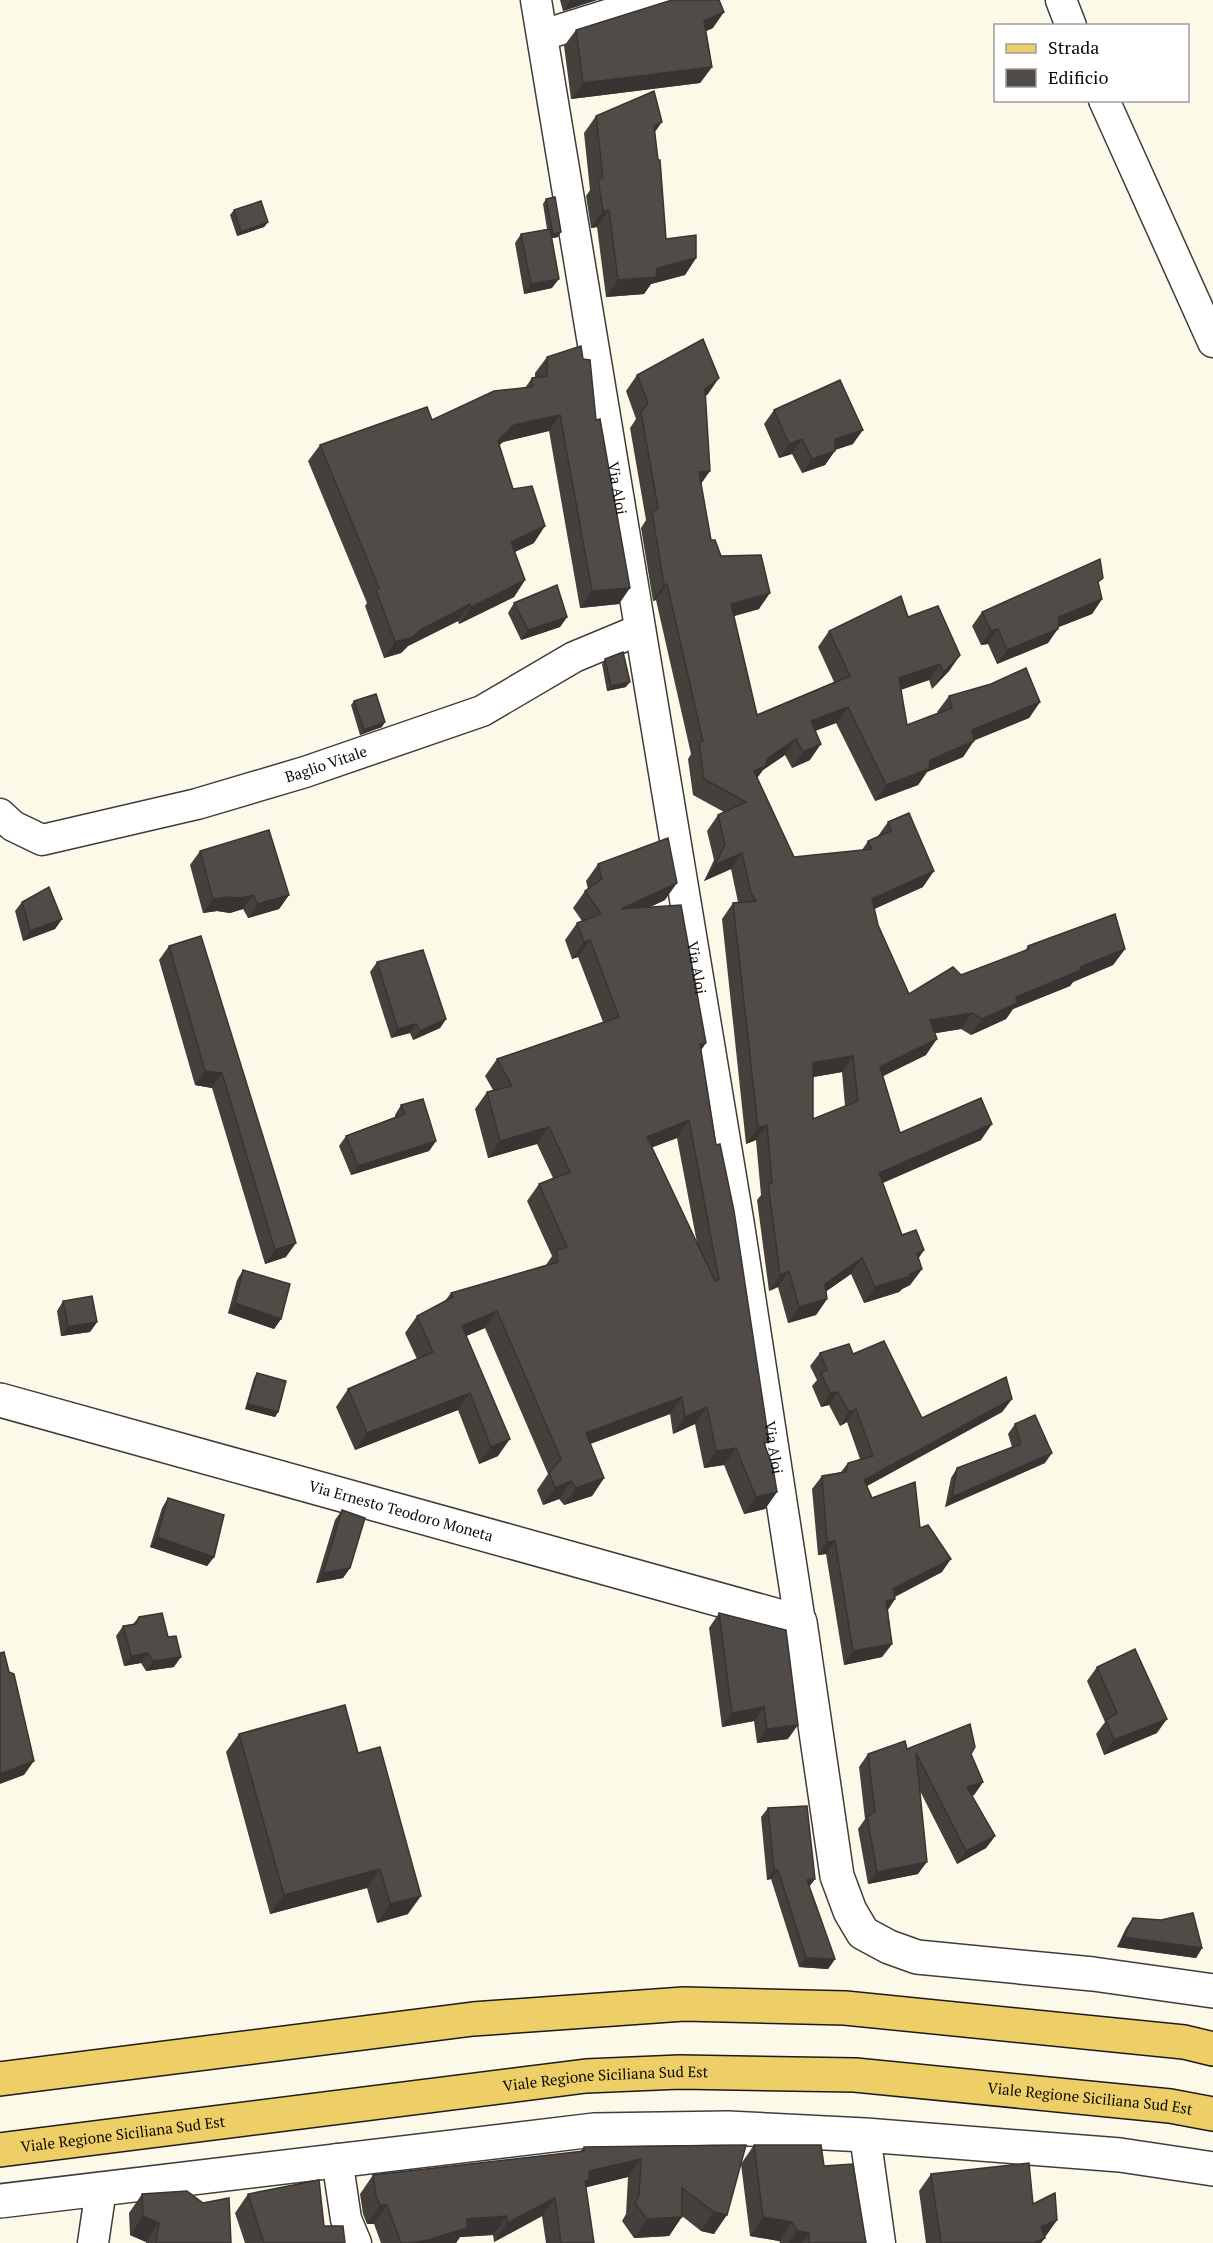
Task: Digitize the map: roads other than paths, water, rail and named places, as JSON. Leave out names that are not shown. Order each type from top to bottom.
[{"type":"main road","points":[[0,2079],[473,2019],[684,2004],[845,2008],[1184,2042],[1213,2049]]},
{"type":"main road","name":"Viale Regione Siciliana Sud Est","points":[[0,2150],[586,2076],[680,2072],[855,2075],[1170,2106],[1213,2114]]},
{"type":"street","name":"Via Aloi","points":[[536,0],[739,1225],[837,1876],[850,1911],[863,1933],[888,1947],[917,1957],[1093,1974],[1213,1992]]},
{"type":"street","points":[[543,35],[655,0]]},
{"type":"street","points":[[1061,0],[1070,24]]},
{"type":"street","points":[[1105,102],[1213,342]]},
{"type":"street","name":"Baglio Vitale","points":[[0,814],[13,826],[42,840],[197,804],[305,772],[482,711],[574,657],[639,630]]},
{"type":"street","name":"Via Ernesto Teodoro Moneta","points":[[0,1400],[800,1622]]},
{"type":"street","points":[[0,2201],[594,2130],[728,2128],[865,2135],[1120,2155],[1213,2169]]},
{"type":"street","points":[[865,2135],[880,2243]]},
{"type":"street","points":[[337,2159],[346,2219],[356,2243]]},
{"type":"street","points":[[93,2243],[101,2188]]}]
